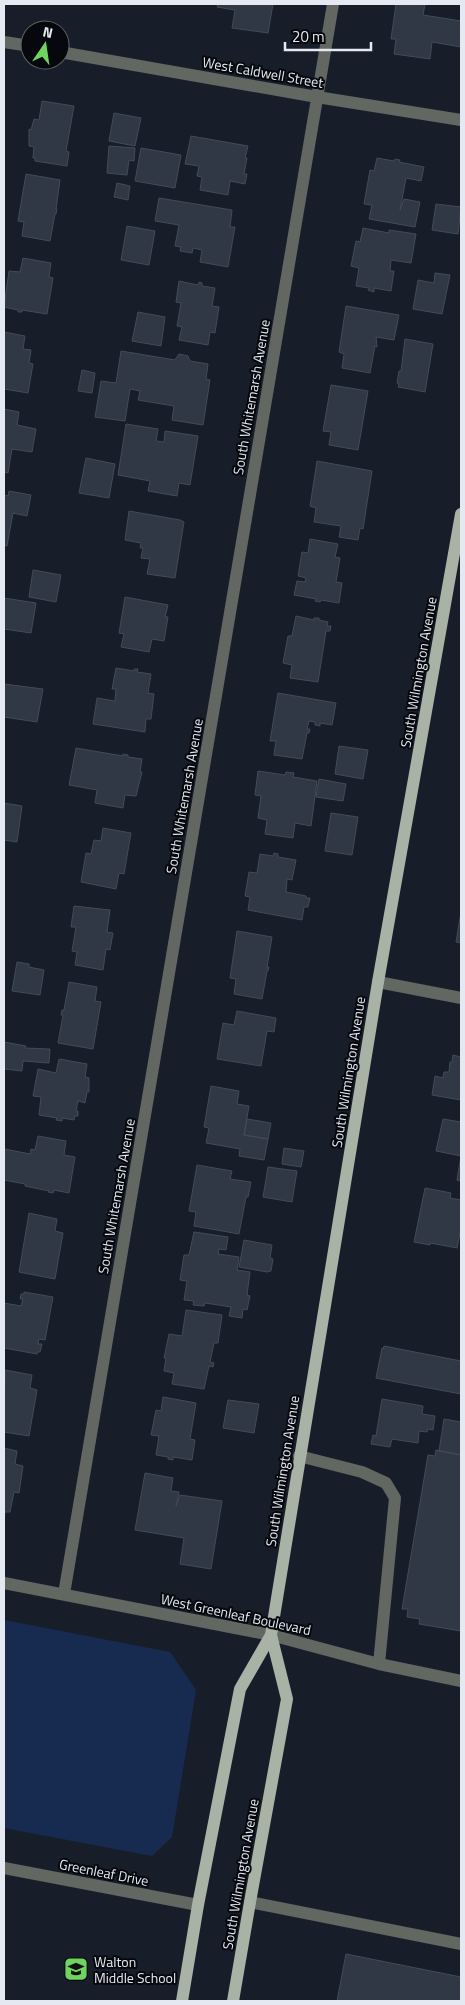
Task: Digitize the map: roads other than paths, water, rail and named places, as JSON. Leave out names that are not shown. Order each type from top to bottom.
[{"type":"main road","name":"South Wilmington Avenue","points":[[182,2001],[198,1905],[240,1688],[271,1635],[378,982],[461,514]]},
{"type":"main road","name":"South Wilmington Avenue","points":[[233,2001],[287,1700],[271,1635]]},
{"type":"street","name":"South Whitemarsh Avenue","points":[[64,1594],[333,4]]},
{"type":"street","points":[[4,42],[20,44]]},
{"type":"street","name":"West Caldwell Street","points":[[70,54],[461,120]]},
{"type":"street","points":[[378,982],[461,998]]},
{"type":"street","points":[[299,1456],[362,1472],[386,1483],[395,1498],[379,1664]]},
{"type":"street","name":"West Greenleaf Boulevard","points":[[4,1583],[271,1635],[379,1664],[461,1681]]},
{"type":"street","name":"Greenleaf Drive","points":[[4,1868],[198,1905]]},
{"type":"street","points":[[250,1902],[461,1944]]},
{"type":"place","name":"Walton Middle School","points":[[76,1969]]}]
